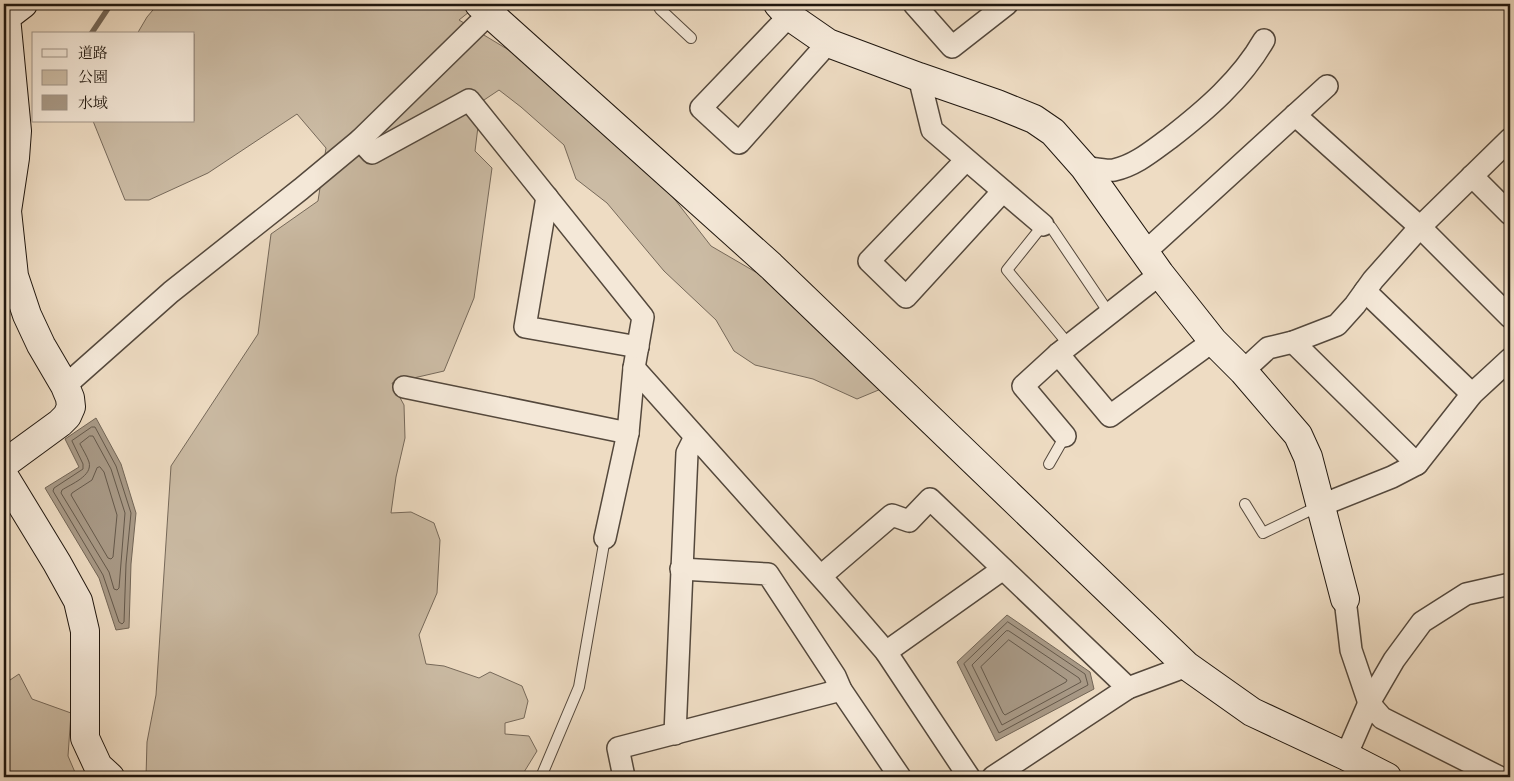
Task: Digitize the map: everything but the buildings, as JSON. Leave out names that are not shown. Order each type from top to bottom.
[{"type":"street","points":[[914,4],[952,47],[1007,4]]},
{"type":"street","points":[[65,386],[171,292],[360,140],[489,7],[771,266],[1187,666],[1252,712],[1386,777]]},
{"type":"street","points":[[828,43],[738,143],[701,108],[784,10],[828,43],[1034,119],[1053,132],[1084,167],[1144,253],[1213,341],[1244,371],[1298,435],[1308,457],[1322,505],[1345,599],[1351,650],[1369,703],[1382,718],[1499,777]]},
{"type":"street","points":[[4,464],[60,423],[67,416],[71,407],[70,398],[65,386],[41,346],[27,315],[14,276],[7,211],[17,131],[9,16]]},
{"type":"street","points":[[1084,167],[1113,170],[1140,160],[1189,122],[1227,89],[1254,57],[1264,40]]},
{"type":"street","points":[[919,77],[932,130],[1043,225]]},
{"type":"street","points":[[1144,253],[1327,86]]},
{"type":"street","points":[[360,140],[372,153],[469,100],[643,317],[636,357],[628,433],[605,538]]},
{"type":"street","points":[[1295,115],[1420,228],[1510,317]]},
{"type":"street","points":[[1244,371],[1268,348],[1293,342],[1337,325],[1355,305],[1373,280],[1420,228],[1510,139]]},
{"type":"street","points":[[966,160],[869,261],[906,297],[1003,191]]},
{"type":"street","points":[[1472,176],[1510,214]]},
{"type":"street","points":[[547,197],[525,327],[636,357],[695,437],[886,652],[969,777]]},
{"type":"street","points":[[1065,436],[1023,386],[1063,350],[1160,274]]},
{"type":"street","points":[[1365,291],[1472,394]]},
{"type":"street","points":[[1063,350],[1110,416],[1213,341]]},
{"type":"street","points":[[1293,342],[1417,464]]},
{"type":"street","points":[[1322,505],[1392,477],[1417,464],[1472,394],[1510,359]]},
{"type":"street","points":[[404,387],[628,433]]},
{"type":"street","points":[[675,734],[687,452],[695,437]]},
{"type":"street","points":[[4,476],[78,601],[84,631],[85,738],[98,766],[110,777]]},
{"type":"street","points":[[820,576],[892,515],[909,521],[930,498],[1128,688]]},
{"type":"street","points":[[681,569],[768,574],[835,676],[841,690],[894,776]]},
{"type":"street","points":[[886,652],[1004,569]]},
{"type":"street","points":[[1346,756],[1369,703],[1394,660],[1422,622],[1466,594],[1510,584]]},
{"type":"street","points":[[993,777],[1128,688],[1187,666]]},
{"type":"street","points":[[624,777],[618,748],[841,690]]},
{"type":"lane","points":[[663,4],[660,9],[691,38]]},
{"type":"lane","points":[[1063,350],[1007,270],[1043,225],[1051,227],[1110,313]]},
{"type":"lane","points":[[1048,464],[1065,436]]},
{"type":"lane","points":[[1245,504],[1263,533],[1322,505]]},
{"type":"lane","points":[[541,777],[579,687],[605,538]]},
{"type":"green space","points":[[158,4],[479,4],[459,20],[512,52],[581,104],[655,174],[711,246],[771,281],[881,389],[857,399],[813,379],[755,365],[734,351],[716,320],[664,271],[607,203],[576,179],[564,145],[499,90],[481,102],[475,151],[492,168],[474,298],[444,371],[392,383],[404,405],[405,438],[396,477],[391,513],[411,512],[434,523],[440,540],[437,593],[419,635],[426,664],[444,666],[479,678],[490,672],[522,686],[528,701],[524,718],[505,723],[505,734],[529,736],[537,751],[521,777],[146,777],[147,742],[156,695],[171,466],[258,334],[271,234],[318,201],[326,148],[297,114],[208,173],[149,200],[125,200],[93,122],[195,122],[195,32],[138,32]]},
{"type":"green space","points":[[19,674],[32,699],[71,713],[68,756],[77,777],[4,777],[4,684]]},
{"type":"water","points":[[96,418],[121,464],[136,513],[131,564],[129,628],[116,630],[99,578],[45,488],[79,467],[65,439]]},
{"type":"water","points":[[1007,615],[1090,672],[1094,689],[996,741],[957,662]]},
{"type":"waterway","points":[[92,32],[111,4]]}]
